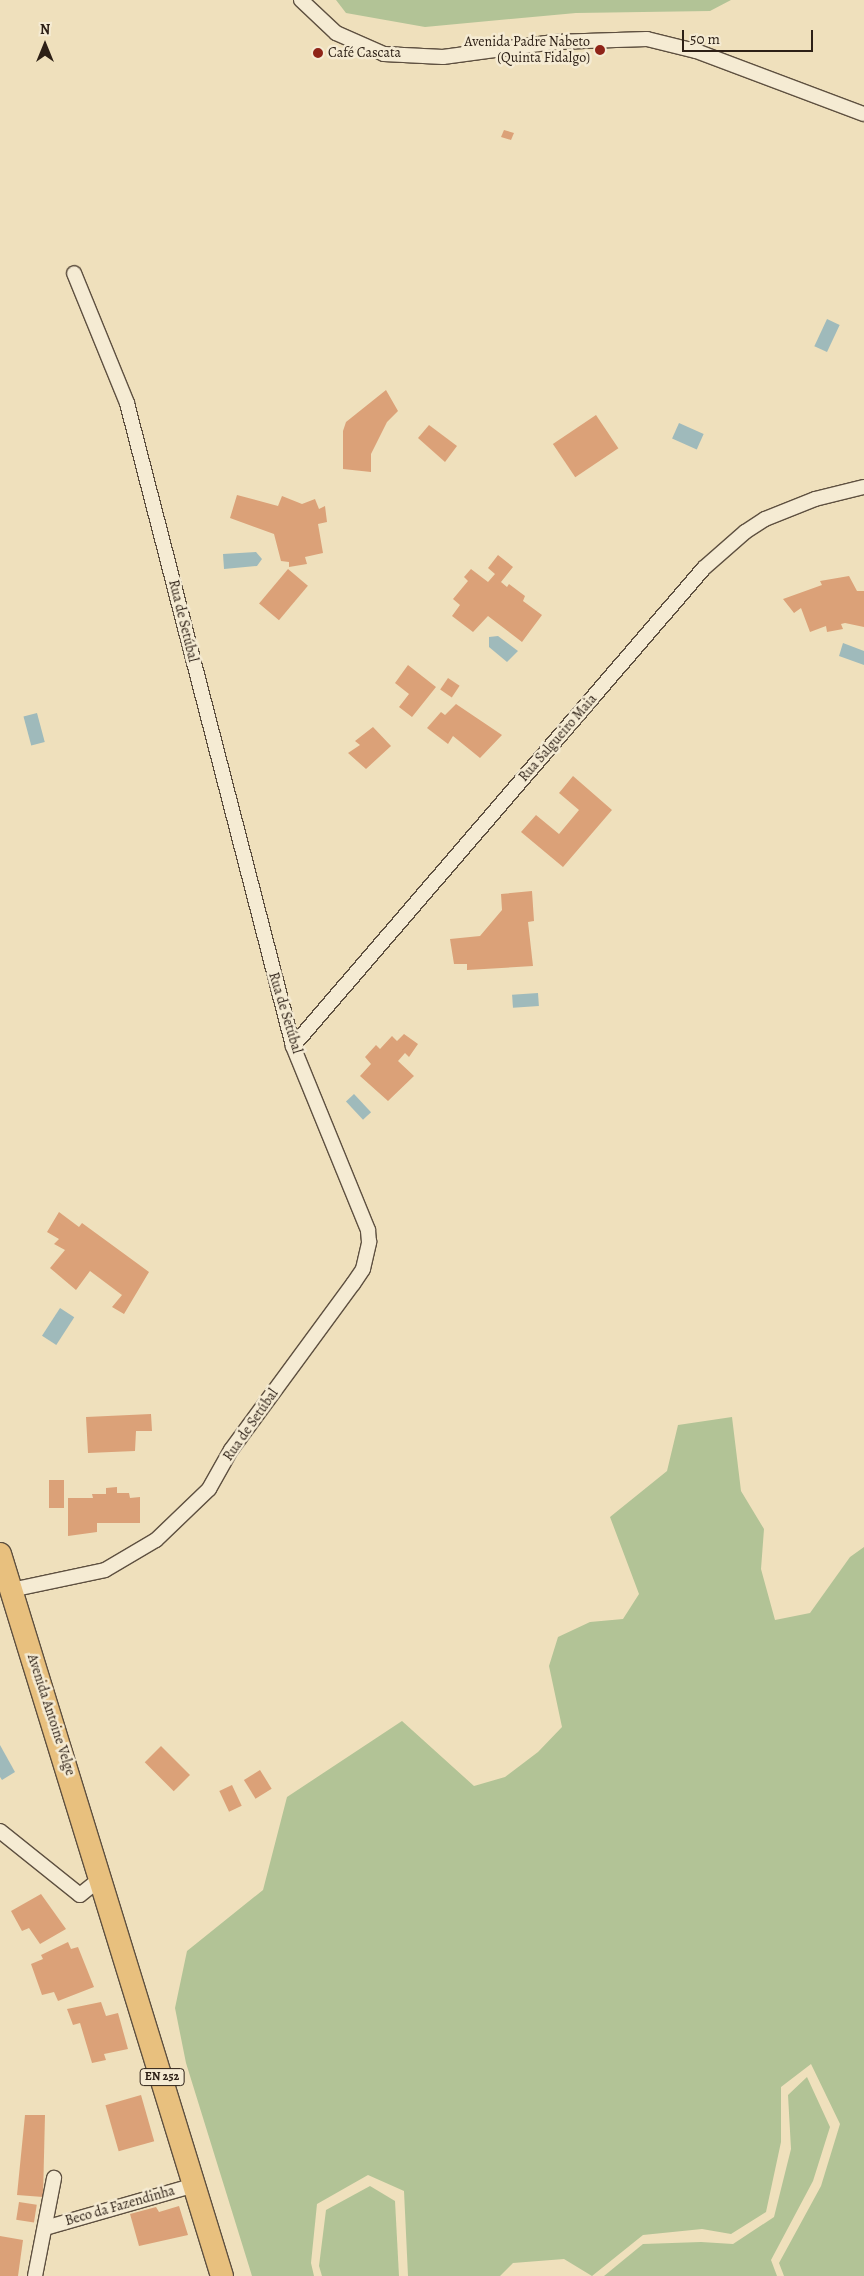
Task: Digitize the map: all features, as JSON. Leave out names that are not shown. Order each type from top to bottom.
[{"type":"main road","name":"Avenida Antoine Velge","points":[[0,1554],[102,1877]]},
{"type":"main road","name":"EN 252","points":[[102,1877],[222,2276]]},
{"type":"street","points":[[301,0],[320,21],[343,37],[367,49],[400,58],[443,57],[554,42],[647,39],[696,51],[864,114]]},
{"type":"street","name":"Rua de Setúbal","points":[[11,1590],[105,1570],[156,1540],[209,1489],[230,1450],[363,1269],[368,1255],[368,1230],[293,1046],[127,403],[74,273]]},
{"type":"street","name":"Rua Salgueiro Maia","points":[[293,1046],[704,568],[744,532],[765,519],[815,499],[864,487]]},
{"type":"street","points":[[0,1830],[80,1895],[102,1877]]},
{"type":"street","name":"Beco da Fazendinha","points":[[35,2276],[54,2178]]},
{"type":"street","name":"Beco da Fazendinha","points":[[44,2228],[195,2185]]},
{"type":"green space","points":[[336,0],[731,0],[710,11],[576,13],[425,27],[346,13]]},
{"type":"green space","points":[[732,1417],[741,1491],[764,1529],[761,1569],[775,1620],[810,1613],[850,1557],[864,1547],[864,2276],[784,2276],[779,2263],[821,2186],[840,2124],[811,2064],[781,2087],[781,2142],[766,2212],[731,2234],[702,2229],[643,2235],[592,2276],[564,2259],[513,2263],[500,2276],[408,2276],[404,2191],[368,2175],[317,2204],[311,2263],[314,2276],[252,2276],[186,2063],[175,2008],[187,1951],[263,1890],[287,1797],[402,1721],[474,1786],[505,1777],[538,1752],[562,1727],[549,1666],[558,1637],[590,1622],[623,1619],[639,1594],[610,1517],[667,1471],[678,1425]]},
{"type":"green space","points":[[807,2077],[830,2127],[813,2181],[771,2260],[777,2276],[604,2276],[643,2244],[701,2242],[733,2244],[774,2217],[791,2149],[788,2095]]},
{"type":"green space","points":[[370,2186],[395,2201],[399,2276],[322,2276],[319,2266],[326,2210]]},
{"type":"water","points":[[827,319],[840,325],[827,352],[814,346]]},
{"type":"water","points":[[679,423],[704,434],[697,450],[672,439]]},
{"type":"water","points":[[256,552],[262,559],[257,566],[224,569],[223,554]]},
{"type":"water","points":[[498,636],[518,651],[507,662],[489,647],[489,637]]},
{"type":"water","points":[[843,643],[864,651],[864,665],[839,656]]},
{"type":"water","points":[[37,713],[45,742],[31,746],[23,717]]},
{"type":"water","points":[[538,993],[539,1006],[513,1008],[512,995]]},
{"type":"water","points":[[354,1094],[371,1112],[363,1120],[346,1102]]},
{"type":"water","points":[[60,1308],[74,1317],[56,1345],[42,1336]]},
{"type":"water","points":[[0,1745],[15,1772],[2,1780],[0,1777]]},
{"type":"building","points":[[504,130],[514,133],[511,140],[501,137]]},
{"type":"building","points":[[386,390],[398,411],[387,422],[371,454],[371,472],[343,469],[343,431],[346,422]]},
{"type":"building","points":[[596,415],[618,448],[575,477],[553,444]]},
{"type":"building","points":[[429,425],[457,446],[445,462],[418,438]]},
{"type":"building","points":[[237,495],[278,506],[282,496],[302,504],[315,499],[319,509],[325,506],[327,522],[318,524],[323,553],[305,557],[307,564],[289,567],[289,562],[281,561],[274,534],[230,518]]},
{"type":"building","points":[[498,555],[513,567],[501,582],[507,587],[509,584],[525,596],[523,601],[542,615],[522,642],[488,616],[473,632],[452,616],[460,605],[453,599],[468,581],[464,577],[471,569],[488,582],[495,574],[488,568]]},
{"type":"building","points":[[288,569],[308,586],[279,620],[259,603]]},
{"type":"building","points":[[849,576],[857,591],[864,591],[864,627],[845,623],[841,624],[843,629],[827,632],[826,626],[810,632],[801,608],[794,613],[783,599],[822,585],[820,581]]},
{"type":"building","points":[[408,665],[436,687],[412,717],[399,707],[409,694],[395,683]]},
{"type":"building","points":[[448,678],[460,686],[452,697],[440,690]]},
{"type":"building","points":[[456,704],[502,735],[480,758],[453,736],[448,744],[427,728],[441,712],[445,715]]},
{"type":"building","points":[[373,727],[391,746],[366,769],[348,753],[360,745],[355,741]]},
{"type":"building","points":[[573,776],[612,810],[563,867],[521,832],[536,815],[559,834],[579,810],[559,793]]},
{"type":"building","points":[[532,891],[534,921],[528,922],[533,966],[467,970],[467,964],[454,964],[450,939],[480,936],[502,910],[501,894]]},
{"type":"building","points":[[404,1034],[418,1044],[409,1057],[405,1053],[398,1061],[414,1076],[388,1101],[360,1076],[371,1064],[365,1057],[376,1045],[380,1049],[392,1036],[397,1041]]},
{"type":"building","points":[[59,1212],[79,1227],[82,1223],[149,1272],[124,1314],[112,1307],[122,1295],[90,1271],[76,1290],[50,1268],[65,1250],[54,1244],[59,1239],[47,1232]]},
{"type":"building","points":[[151,1414],[152,1431],[136,1431],[135,1451],[88,1453],[86,1417]]},
{"type":"building","points":[[49,1480],[64,1480],[64,1508],[49,1508]]},
{"type":"building","points":[[117,1487],[117,1493],[129,1493],[130,1498],[140,1497],[140,1523],[97,1523],[97,1532],[68,1536],[68,1498],[93,1498],[92,1494],[106,1494],[106,1488]]},
{"type":"building","points":[[161,1746],[190,1775],[174,1791],[145,1762]]},
{"type":"building","points":[[260,1770],[272,1789],[256,1799],[244,1780]]},
{"type":"building","points":[[232,1785],[242,1806],[229,1812],[219,1791]]},
{"type":"building","points":[[41,1894],[66,1929],[40,1944],[29,1928],[22,1931],[11,1911]]},
{"type":"building","points":[[68,1942],[71,1949],[78,1947],[94,1987],[58,2001],[54,1992],[42,1995],[31,1964],[43,1959],[41,1955]]},
{"type":"building","points":[[101,2002],[106,2016],[118,2013],[128,2049],[104,2054],[106,2060],[92,2063],[80,2023],[73,2025],[67,2009]]},
{"type":"building","points":[[141,2095],[154,2141],[119,2151],[105,2105]]},
{"type":"building","points":[[25,2115],[45,2115],[43,2197],[17,2195]]},
{"type":"building","points":[[19,2202],[37,2205],[34,2223],[16,2220]]},
{"type":"building","points":[[179,2206],[188,2235],[139,2246],[130,2214],[156,2207],[159,2212]]},
{"type":"building","points":[[0,2236],[23,2240],[18,2276],[0,2276]]},
{"type":"place","name":"Avenida Padre Nabeto (Quinta Fidalgo)","points":[[600,50]]},
{"type":"place","name":"Café Cascata","points":[[318,53]]}]
